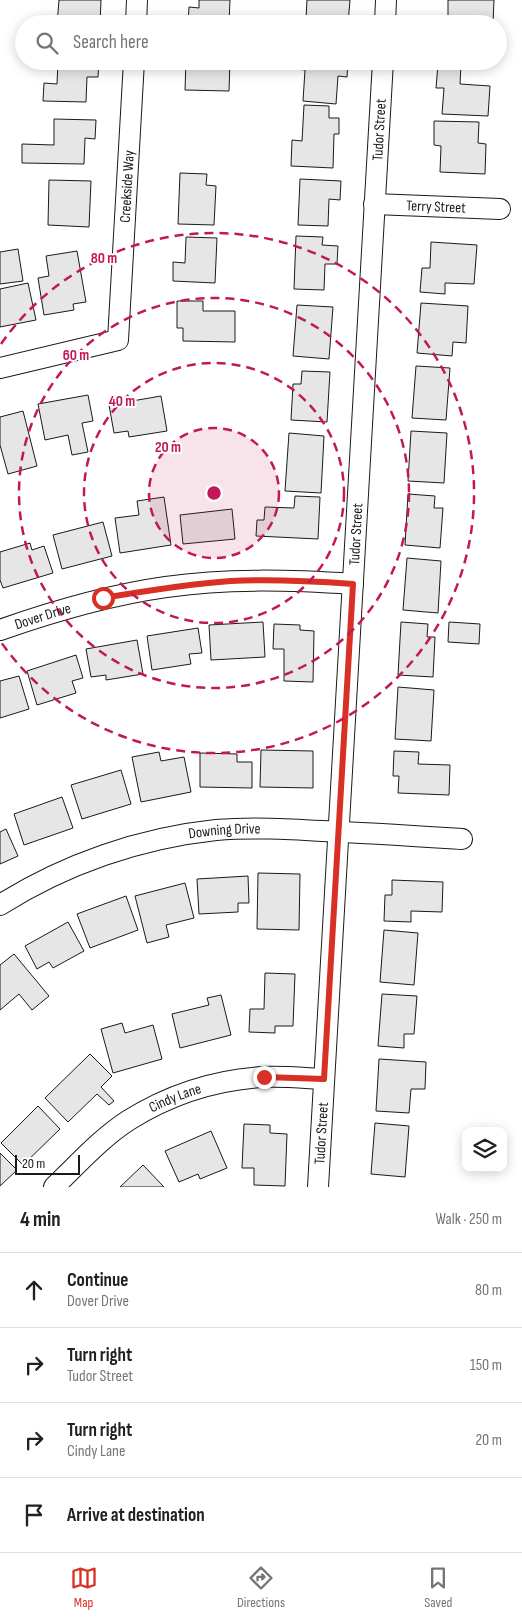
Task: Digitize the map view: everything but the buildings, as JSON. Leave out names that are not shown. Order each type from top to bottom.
[{"type":"street","points":[[136,15],[137,0]]},
{"type":"street","points":[[385,15],[386,0]]},
{"type":"street","name":"Creekside Way","points":[[0,368],[118,340],[133,70]]},
{"type":"street","name":"Tudor Street","points":[[318,1187],[381,70]]},
{"type":"street","name":"Terry Street","points":[[374,204],[500,209]]},
{"type":"street","name":"Dover Drive","points":[[0,630],[52,612],[103,598],[167,587],[232,581],[297,580],[353,584]]},
{"type":"street","name":"Downing Drive","points":[[0,905],[19,893],[66,870],[115,851],[157,840],[216,830],[269,828],[462,839]]},
{"type":"street","name":"Cindy Lane","points":[[54,1187],[103,1140],[128,1121],[159,1103],[188,1091],[228,1081],[264,1077],[324,1079]]},
{"type":"route","points":[[103,598],[167,587],[232,581],[297,580],[353,584],[324,1079],[264,1077]]}]
